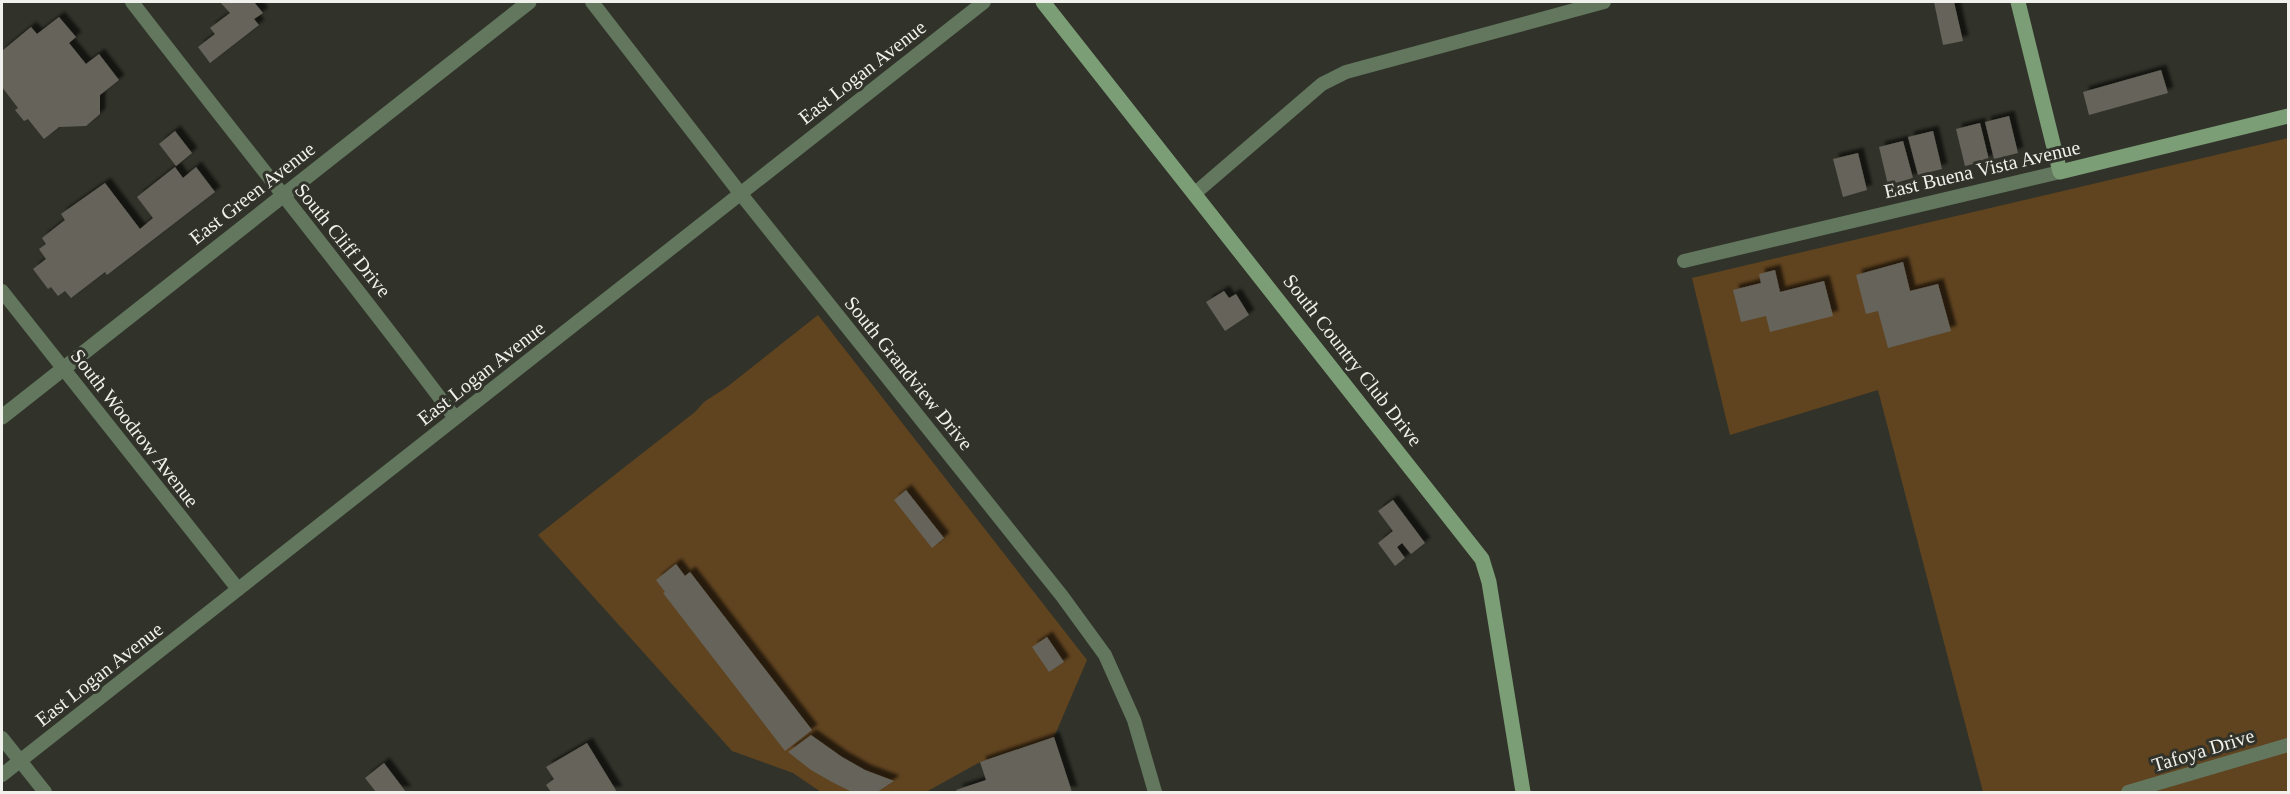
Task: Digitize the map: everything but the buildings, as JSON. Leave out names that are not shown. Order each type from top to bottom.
[{"type":"main road","name":"South Country Club Drive","points":[[1042,2],[1482,560],[1489,582],[1523,792]]},
{"type":"main road","points":[[2018,2],[2060,172]]},
{"type":"main road","name":"East Buena Vista Avenue","points":[[2060,172],[2289,116]]},
{"type":"street","name":"South Cliff Drive","points":[[132,2],[282,196],[372,306],[455,418]]},
{"type":"street","name":"East Green Avenue","points":[[2,417],[529,2]]},
{"type":"street","name":"South Grandview Drive","points":[[592,2],[740,193],[1062,596],[1105,655],[1134,720],[1155,792]]},
{"type":"street","name":"East Logan Avenue","points":[[2,775],[984,2]]},
{"type":"street","points":[[1194,194],[1322,84],[1346,72],[1568,6],[1604,2]]},
{"type":"street","name":"East Buena Vista Avenue","points":[[1684,261],[2060,172]]},
{"type":"street","name":"South Woodrow Avenue","points":[[2,291],[238,589]]},
{"type":"street","points":[[2,738],[45,792]]},
{"type":"street","name":"Tafoya Drive","points":[[2128,792],[2289,745]]},
{"type":"shaded area","points":[[2288,138],[2288,792],[1983,792],[1878,390],[1730,435],[1692,278]]},
{"type":"shaded area","points":[[818,315],[1087,660],[1054,737],[980,762],[926,792],[821,792],[793,773],[732,751],[538,535],[695,412],[704,402],[727,387]]}]
